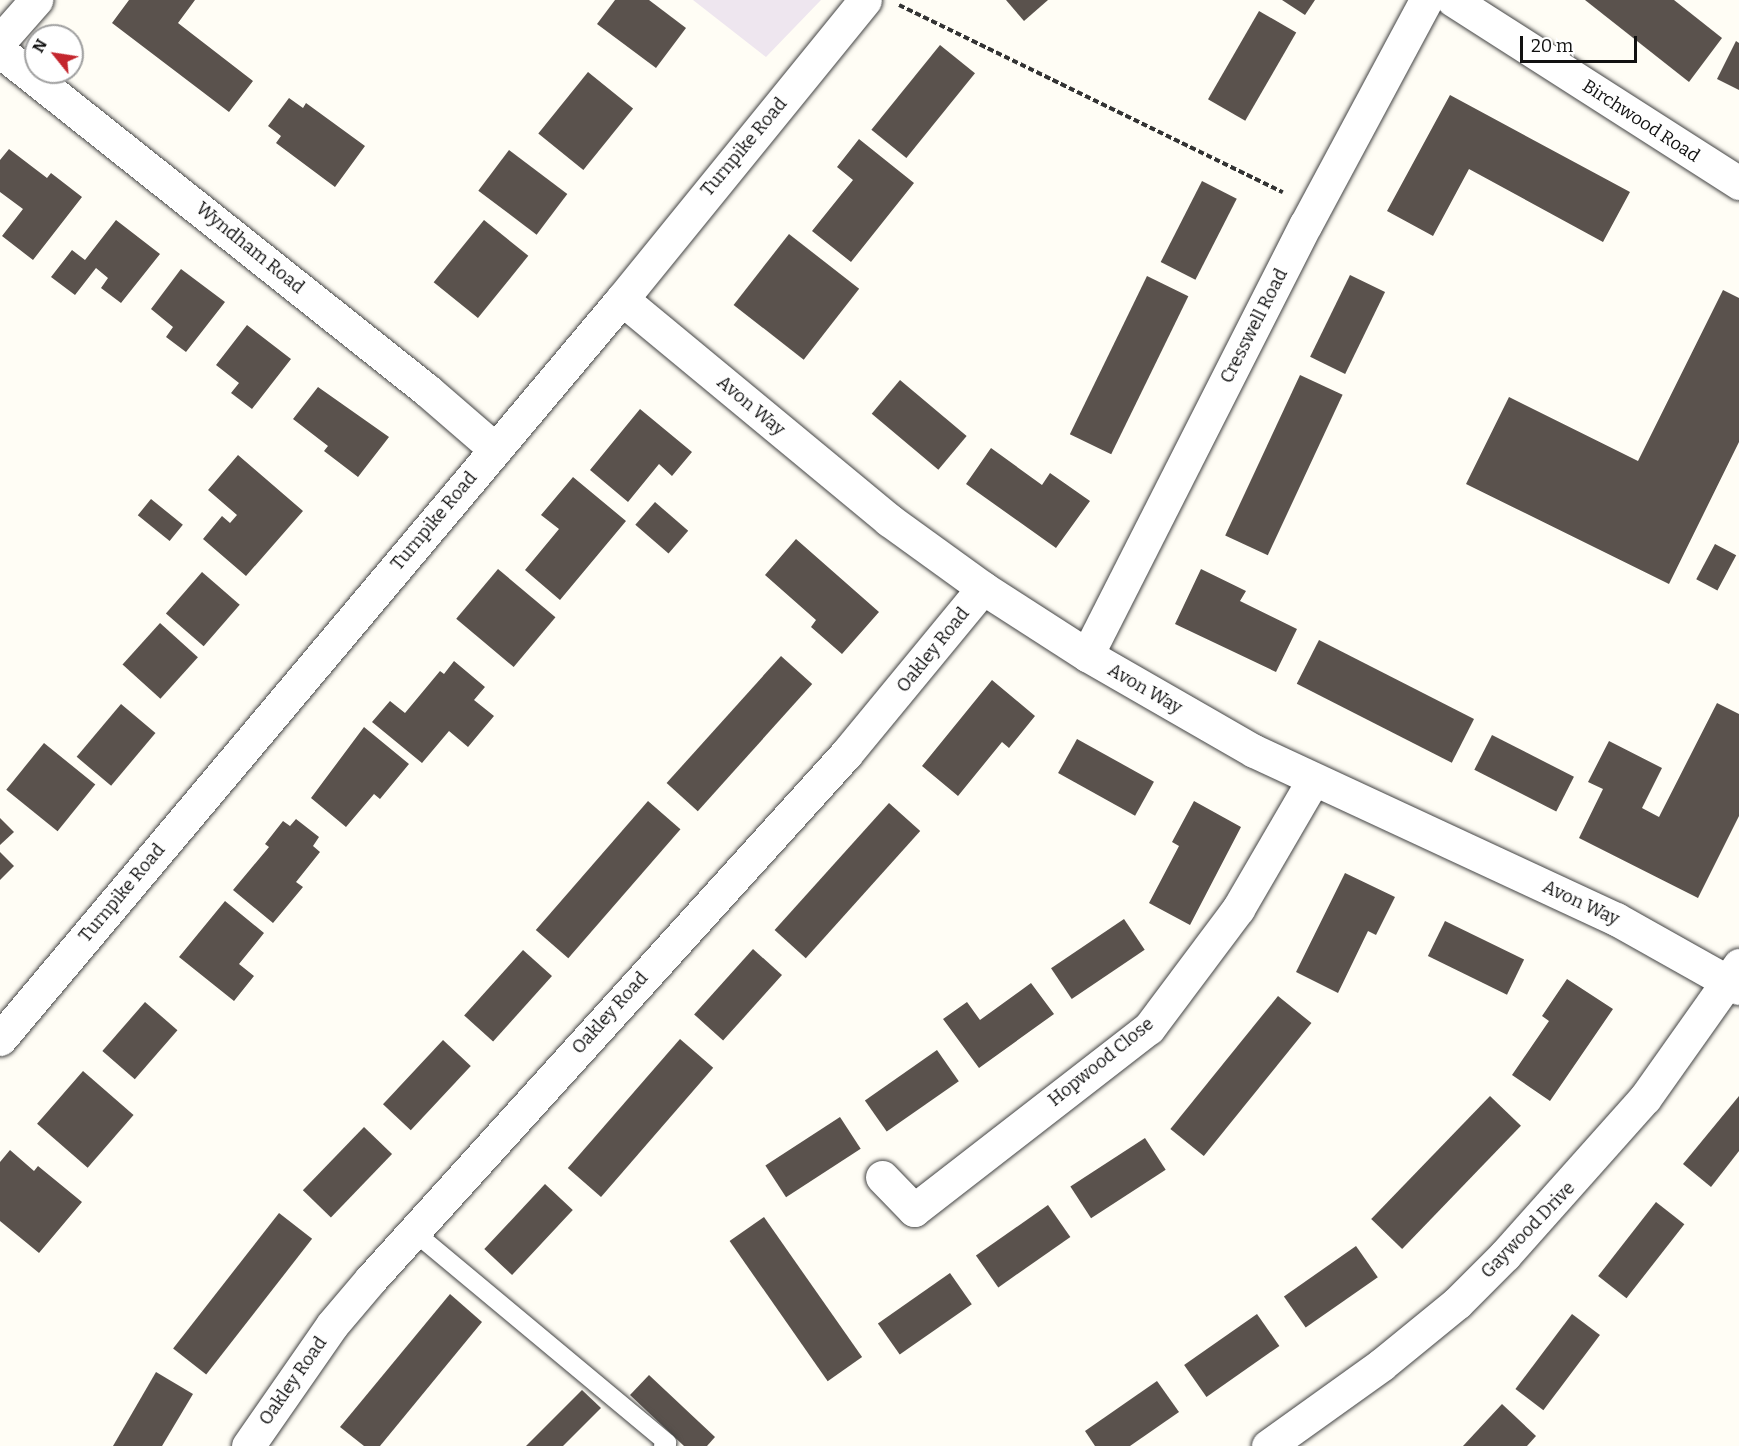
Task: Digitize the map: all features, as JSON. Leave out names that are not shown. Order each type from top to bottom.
[{"type":"street","points":[[0,41],[36,0]]},
{"type":"street","name":"Turnpike Road","points":[[0,1039],[622,299],[865,0]]},
{"type":"street","name":"Cresswell Road","points":[[1087,655],[1315,208],[1426,0]]},
{"type":"street","name":"Birchwood Road","points":[[1453,0],[1739,183]]},
{"type":"street","name":"Wyndham Road","points":[[0,51],[428,391],[495,449]]},
{"type":"street","name":"Avon Way","points":[[622,299],[889,520],[983,588],[1087,655],[1224,735],[1313,780],[1616,919],[1736,978]]},
{"type":"street","name":"Oakley Road","points":[[248,1446],[332,1325],[413,1230],[846,754],[983,588]]},
{"type":"street","name":"Hopwood Close","points":[[882,1177],[914,1210],[1149,1028],[1238,909],[1313,780]]},
{"type":"street","name":"Gaywood Drive","points":[[1268,1446],[1381,1365],[1456,1303],[1505,1255],[1623,1125],[1736,978]]},
{"type":"lane","points":[[413,1230],[667,1443],[663,1446]]},
{"type":"path","points":[[891,0],[1315,208]]},
{"type":"shaded area","points":[[693,0],[821,0],[766,57]]},
{"type":"building","points":[[129,0],[195,0],[178,23],[253,81],[229,112],[112,23]]},
{"type":"building","points":[[615,0],[649,0],[686,28],[656,68],[597,24]]},
{"type":"building","points":[[1006,0],[1048,0],[1024,21]]},
{"type":"building","points":[[1282,0],[1315,0],[1305,15]]},
{"type":"building","points":[[1585,0],[1674,0],[1722,38],[1689,82]]},
{"type":"building","points":[[1259,11],[1296,32],[1245,121],[1208,99]]},
{"type":"building","points":[[1736,41],[1739,43],[1739,90],[1717,79]]},
{"type":"building","points":[[940,45],[975,73],[906,158],[871,130]]},
{"type":"building","points":[[588,72],[633,109],[583,170],[538,133]]},
{"type":"building","points":[[1450,95],[1630,192],[1603,242],[1469,169],[1433,236],[1387,211]]},
{"type":"building","points":[[289,98],[303,108],[306,103],[365,146],[335,187],[276,143],[281,136],[268,126]]},
{"type":"building","points":[[859,139],[914,183],[851,262],[812,231],[853,180],[837,167]]},
{"type":"building","points":[[9,149],[47,178],[51,173],[82,197],[33,260],[2,236],[23,209],[0,192],[0,160]]},
{"type":"building","points":[[509,150],[567,194],[537,235],[478,191]]},
{"type":"building","points":[[1202,181],[1237,199],[1195,280],[1161,262]]},
{"type":"building","points":[[116,220],[160,254],[121,303],[101,288],[108,278],[96,268],[75,295],[51,277],[72,250],[85,260]]},
{"type":"building","points":[[484,220],[528,256],[478,318],[434,282]]},
{"type":"building","points":[[789,234],[859,289],[804,360],[734,305]]},
{"type":"building","points":[[181,269],[225,302],[186,352],[166,337],[173,327],[151,309]]},
{"type":"building","points":[[1350,275],[1385,292],[1345,374],[1310,357]]},
{"type":"building","points":[[1147,276],[1188,296],[1111,454],[1070,434]]},
{"type":"building","points":[[1723,290],[1739,298],[1739,442],[1669,584],[1466,484],[1509,397],[1638,461]]},
{"type":"building","points":[[247,325],[291,359],[252,409],[231,393],[239,383],[216,365]]},
{"type":"building","points":[[1300,375],[1343,395],[1268,555],[1225,535]]},
{"type":"building","points":[[900,380],[967,436],[938,470],[872,414]]},
{"type":"building","points":[[318,387],[389,437],[358,477],[324,451],[328,446],[293,419]]},
{"type":"building","points":[[640,409],[692,452],[672,476],[659,464],[628,502],[590,470]]},
{"type":"building","points":[[991,448],[1042,485],[1050,473],[1090,501],[1056,548],[966,484]]},
{"type":"building","points":[[238,455],[303,511],[246,576],[203,539],[222,516],[230,523],[237,515],[208,490]]},
{"type":"building","points":[[573,477],[626,521],[560,600],[525,570],[559,529],[541,515]]},
{"type":"building","points":[[151,499],[183,525],[170,541],[138,515]]},
{"type":"building","points":[[655,502],[688,531],[669,554],[635,525]]},
{"type":"building","points":[[796,539],[879,612],[842,654],[811,627],[816,620],[765,575]]},
{"type":"building","points":[[1715,544],[1736,555],[1717,591],[1696,579]]},
{"type":"building","points":[[498,569],[555,617],[514,667],[456,619]]},
{"type":"building","points":[[1201,569],[1246,591],[1240,601],[1297,629],[1276,672],[1175,624]]},
{"type":"building","points":[[202,572],[240,605],[204,646],[166,614]]},
{"type":"building","points":[[160,623],[198,657],[160,699],[123,665]]},
{"type":"building","points":[[1319,640],[1474,719],[1452,763],[1297,684]]},
{"type":"building","points":[[781,656],[812,684],[698,811],[667,783]]},
{"type":"building","points":[[454,661],[485,687],[474,700],[494,716],[468,747],[449,731],[422,763],[372,722],[390,701],[405,713],[440,671],[444,674]]},
{"type":"building","points":[[992,680],[1035,716],[1009,748],[1002,742],[958,796],[922,766]]},
{"type":"building","points":[[1717,703],[1739,714],[1739,816],[1698,898],[1579,838],[1603,789],[1588,782],[1609,741],[1662,768],[1642,808],[1659,817]]},
{"type":"building","points":[[121,704],[155,733],[111,786],[77,757]]},
{"type":"building","points":[[364,727],[409,764],[380,799],[374,794],[346,827],[311,798]]},
{"type":"building","points":[[1492,735],[1574,777],[1556,812],[1474,770]]},
{"type":"building","points":[[1077,739],[1154,782],[1135,816],[1058,773]]},
{"type":"building","points":[[44,743],[95,785],[58,831],[6,790]]},
{"type":"building","points":[[648,801],[680,829],[568,958],[536,930]]},
{"type":"building","points":[[1194,801],[1241,827],[1190,925],[1149,903],[1179,846],[1172,842]]},
{"type":"building","points":[[889,803],[920,831],[806,958],[775,930]]},
{"type":"building","points":[[0,818],[14,832],[0,845]]},
{"type":"building","points":[[296,819],[319,837],[313,846],[320,852],[296,882],[303,887],[273,923],[233,890],[269,847],[265,844],[283,821],[290,826]]},
{"type":"building","points":[[0,852],[14,866],[0,880]]},
{"type":"building","points":[[1345,873],[1395,897],[1376,935],[1368,931],[1338,993],[1296,972]]},
{"type":"building","points":[[225,901],[264,933],[239,964],[254,976],[234,1001],[179,957]]},
{"type":"building","points":[[1124,919],[1145,950],[1072,999],[1051,968]]},
{"type":"building","points":[[1445,921],[1524,960],[1507,995],[1428,956]]},
{"type":"building","points":[[753,949],[782,975],[723,1040],[694,1014]]},
{"type":"building","points":[[523,950],[552,976],[493,1041],[464,1015]]},
{"type":"building","points":[[1567,979],[1613,1009],[1550,1101],[1512,1075],[1549,1021],[1542,1016]]},
{"type":"building","points":[[1031,983],[1054,1014],[979,1068],[943,1019],[967,1002],[980,1020]]},
{"type":"building","points":[[1278,996],[1311,1023],[1204,1156],[1170,1129]]},
{"type":"building","points":[[145,1002],[177,1030],[135,1079],[102,1051]]},
{"type":"building","points":[[680,1039],[713,1068],[601,1197],[568,1168]]},
{"type":"building","points":[[443,1040],[471,1066],[411,1130],[383,1104]]},
{"type":"building","points":[[937,1050],[959,1081],[887,1132],[865,1100]]},
{"type":"building","points":[[83,1071],[134,1115],[88,1168],[37,1124]]},
{"type":"building","points":[[1490,1096],[1521,1126],[1402,1249],[1371,1219]]},
{"type":"building","points":[[1739,1096],[1739,1151],[1711,1187],[1683,1164]]},
{"type":"building","points":[[840,1117],[861,1149],[786,1197],[765,1165]]},
{"type":"building","points":[[364,1127],[392,1154],[331,1217],[303,1190]]},
{"type":"building","points":[[1145,1138],[1166,1170],[1091,1218],[1070,1186]]},
{"type":"building","points":[[10,1150],[34,1171],[38,1166],[82,1202],[39,1253],[0,1221],[0,1162]]},
{"type":"building","points":[[545,1184],[573,1210],[512,1275],[484,1249]]},
{"type":"building","points":[[1656,1202],[1684,1224],[1626,1298],[1598,1276]]},
{"type":"building","points":[[1048,1205],[1070,1237],[998,1287],[976,1255]]},
{"type":"building","points":[[279,1213],[312,1239],[206,1374],[173,1349]]},
{"type":"building","points":[[764,1217],[862,1357],[828,1381],[730,1241]]},
{"type":"building","points":[[1356,1246],[1378,1277],[1306,1328],[1284,1296]]},
{"type":"building","points":[[950,1273],[972,1304],[900,1355],[878,1323]]},
{"type":"building","points":[[450,1294],[482,1322],[380,1446],[364,1446],[340,1427]]},
{"type":"building","points":[[1257,1314],[1279,1346],[1206,1397],[1184,1365]]},
{"type":"building","points":[[1572,1314],[1600,1335],[1543,1410],[1515,1389]]},
{"type":"building","points":[[156,1372],[193,1394],[162,1446],[113,1446]]},
{"type":"building","points":[[649,1375],[715,1437],[707,1446],[684,1446],[630,1395]]},
{"type":"building","points":[[1157,1381],[1179,1412],[1130,1446],[1095,1446],[1085,1431]]},
{"type":"building","points":[[582,1390],[601,1408],[563,1446],[526,1446]]},
{"type":"building","points":[[1502,1404],[1536,1436],[1527,1446],[1463,1446]]}]
